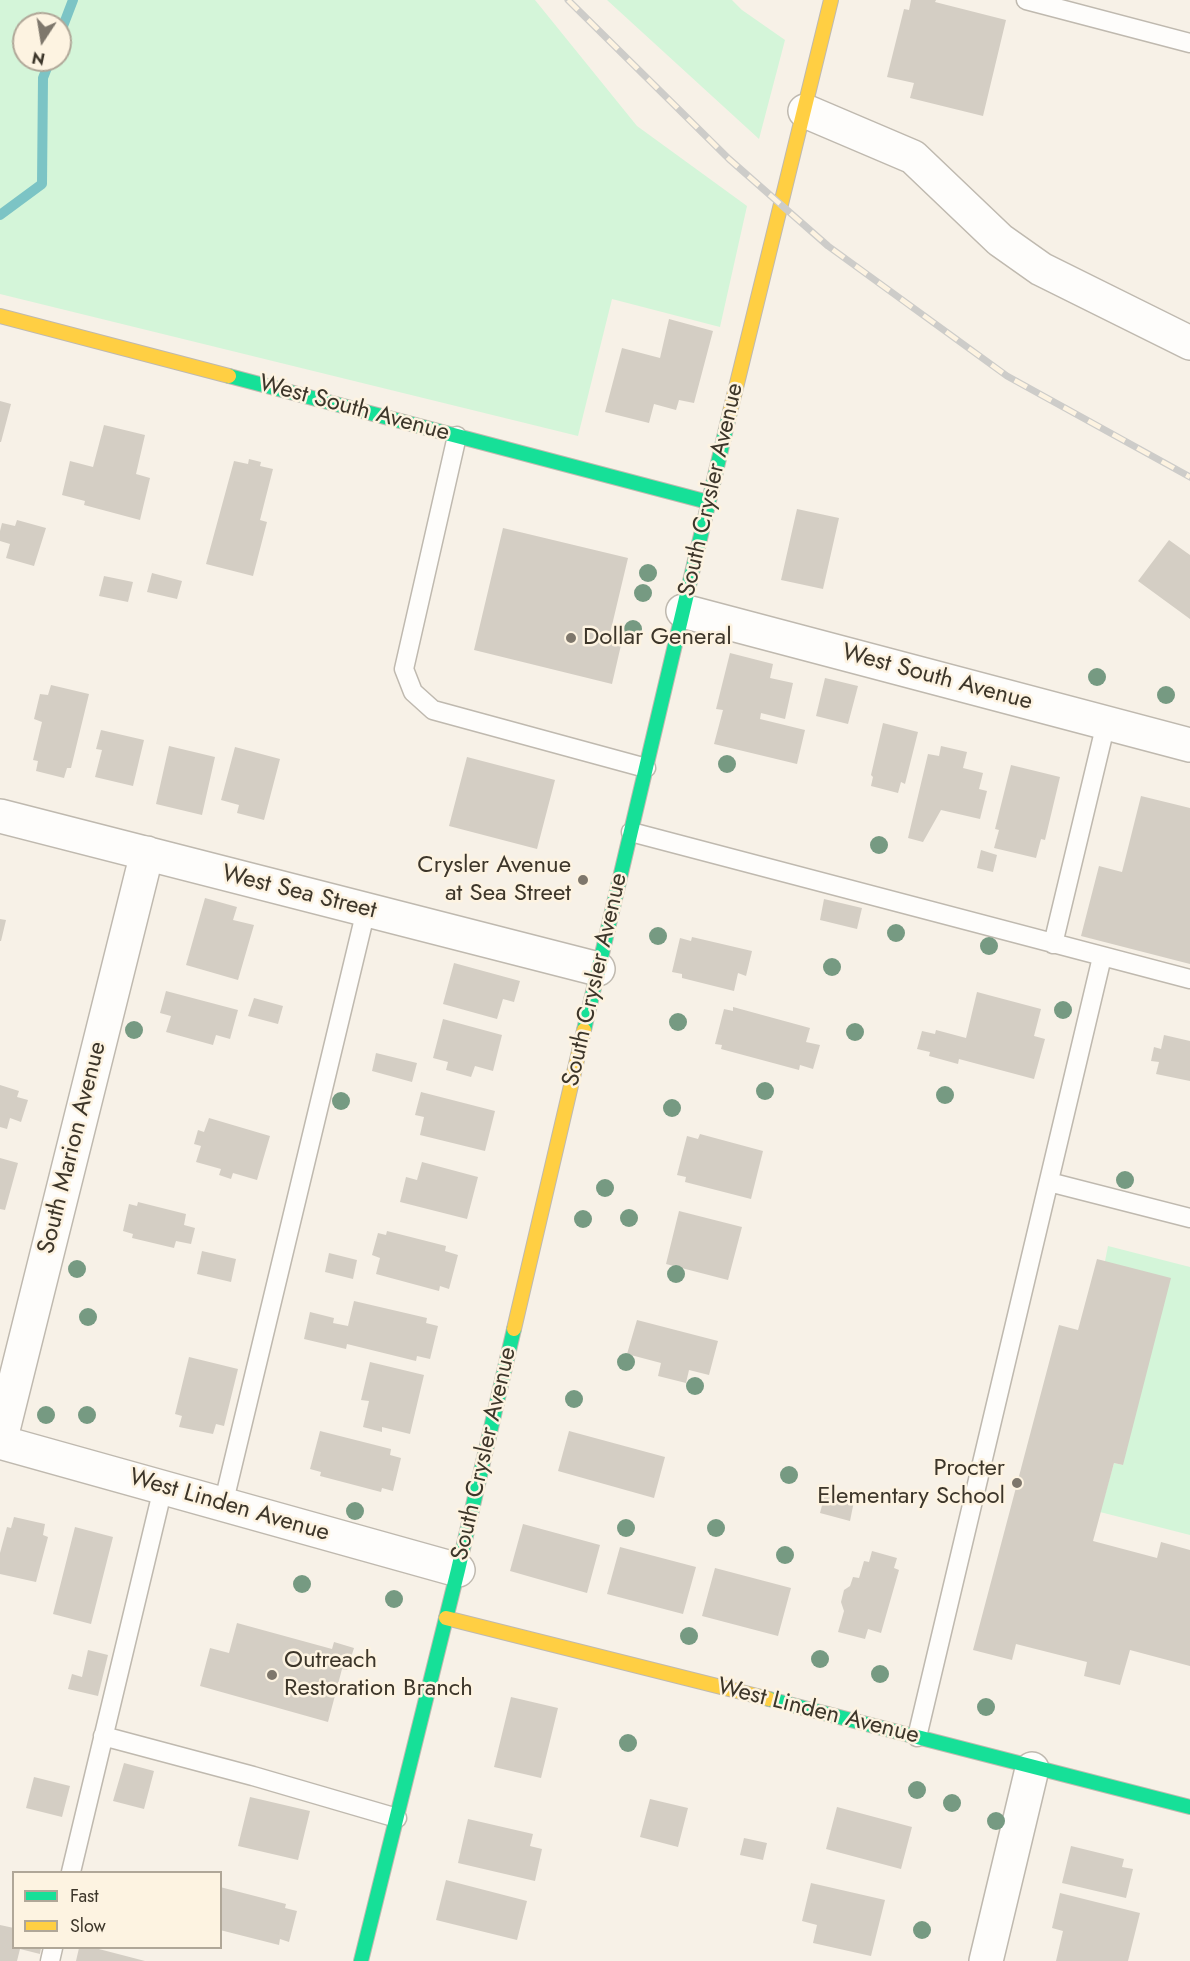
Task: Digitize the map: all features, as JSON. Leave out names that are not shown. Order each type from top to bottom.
[{"type":"main road","name":"South Crysler Avenue","points":[[361,1961],[458,1570],[708,502],[831,0]]},
{"type":"main road","name":"West South Avenue","points":[[0,316],[708,502]]},
{"type":"main road","name":"West Linden Avenue","points":[[446,1618],[917,1737],[1032,1769],[1190,1807]]},
{"type":"street","points":[[805,111],[913,156],[1000,240],[1041,270],[1190,342]]},
{"type":"street","name":"West South Avenue","points":[[684,611],[1190,745]]},
{"type":"street","name":"West Sea Street","points":[[0,816],[598,969]]},
{"type":"street","name":"South Marion Avenue","points":[[0,1442],[147,853]]},
{"type":"street","name":"West Linden Avenue","points":[[0,1442],[458,1570]]},
{"type":"street","points":[[986,1961],[1032,1769]]},
{"type":"lane","points":[[1026,0],[1190,43]]},
{"type":"lane","points":[[457,436],[404,669],[413,692],[433,710],[646,768]]},
{"type":"lane","points":[[1053,944],[1106,723]]},
{"type":"lane","points":[[631,832],[1190,979]]},
{"type":"lane","points":[[223,1505],[366,910]]},
{"type":"lane","points":[[917,1737],[1102,957]]},
{"type":"lane","points":[[1049,1182],[1190,1218]]},
{"type":"lane","points":[[71,1871],[163,1488]]},
{"type":"lane","points":[[103,1736],[397,1818]]},
{"type":"green space","points":[[0,0],[535,0],[637,126],[747,206],[720,327],[612,299],[578,436],[0,294]]},
{"type":"green space","points":[[607,0],[732,0],[742,10],[785,40],[759,139]]},
{"type":"green space","points":[[1108,1246],[1190,1267],[1190,1535],[1100,1512],[1114,1463],[1123,1465],[1105,1261]]},
{"type":"building","points":[[911,0],[936,0],[935,2],[1006,20],[983,116],[910,98],[914,83],[887,77],[904,9],[909,10]]},
{"type":"building","points":[[669,319],[713,331],[694,403],[679,400],[676,410],[654,404],[649,423],[605,412],[622,348],[660,358]]},
{"type":"building","points":[[0,401],[11,404],[1,442],[0,442]]},
{"type":"building","points":[[104,425],[145,435],[136,474],[150,478],[140,520],[84,505],[85,501],[62,495],[70,461],[93,467]]},
{"type":"building","points":[[249,459],[261,462],[260,466],[273,469],[260,520],[267,522],[253,576],[206,564],[234,461],[248,464]]},
{"type":"building","points":[[797,509],[839,518],[823,589],[781,580]]},
{"type":"building","points":[[17,520],[46,528],[34,566],[6,558],[10,544],[0,541],[2,523],[15,526]]},
{"type":"building","points":[[503,528],[628,558],[608,642],[621,645],[612,684],[474,650]]},
{"type":"building","points":[[1169,540],[1190,555],[1190,619],[1138,581]]},
{"type":"building","points":[[152,573],[182,581],[177,599],[147,592]]},
{"type":"building","points":[[104,576],[133,582],[128,602],[99,596]]},
{"type":"building","points":[[730,653],[773,664],[770,678],[793,683],[785,719],[761,713],[760,719],[805,730],[797,764],[714,744],[723,710],[716,709]]},
{"type":"building","points":[[825,678],[858,686],[848,724],[816,716]]},
{"type":"building","points":[[51,685],[89,694],[71,768],[67,768],[64,778],[36,771],[38,761],[33,760],[42,722],[34,719],[40,694],[48,695]]},
{"type":"building","points":[[883,723],[918,732],[905,784],[901,782],[898,793],[871,786],[873,777],[871,775]]},
{"type":"building","points":[[101,730],[144,740],[133,786],[95,777],[102,750],[96,749]]},
{"type":"building","points":[[169,746],[215,757],[202,815],[156,804]]},
{"type":"building","points":[[941,746],[967,752],[963,768],[983,773],[979,789],[987,791],[980,819],[941,810],[923,842],[908,838],[928,754],[939,756]]},
{"type":"building","points":[[235,747],[280,759],[264,820],[237,813],[239,805],[221,800]]},
{"type":"building","points":[[467,757],[555,780],[537,849],[449,826]]},
{"type":"building","points":[[1011,765],[1060,777],[1045,840],[1041,839],[1036,858],[994,848],[999,830],[995,829]]},
{"type":"building","points":[[1141,796],[1190,808],[1190,964],[1081,936],[1099,866],[1122,872]]},
{"type":"building","points":[[981,850],[997,855],[993,872],[977,868]]},
{"type":"building","points":[[205,898],[237,907],[233,920],[254,925],[238,980],[186,965]]},
{"type":"building","points":[[824,899],[862,908],[857,929],[820,920]]},
{"type":"building","points":[[0,919],[6,920],[1,941],[0,941]]},
{"type":"building","points":[[692,937],[752,951],[746,976],[738,973],[734,991],[682,978],[682,974],[672,972],[680,938],[691,941]]},
{"type":"building","points":[[454,963],[520,981],[514,1002],[503,999],[497,1019],[443,1004]]},
{"type":"building","points":[[166,991],[238,1010],[230,1039],[216,1035],[213,1045],[166,1032],[171,1016],[160,1013]]},
{"type":"building","points":[[977,992],[1041,1009],[1034,1036],[1045,1039],[1034,1079],[959,1059],[958,1064],[929,1056],[930,1052],[917,1049],[922,1031],[935,1034],[936,1030],[966,1038]]},
{"type":"building","points":[[254,998],[283,1006],[278,1024],[248,1016]]},
{"type":"building","points":[[733,1007],[810,1028],[806,1042],[820,1045],[813,1069],[800,1065],[799,1070],[721,1049],[722,1045],[715,1044],[724,1009],[733,1011]]},
{"type":"building","points":[[443,1019],[502,1035],[493,1071],[475,1066],[471,1077],[446,1070],[448,1062],[433,1058]]},
{"type":"building","points":[[1164,1035],[1190,1041],[1190,1081],[1156,1074],[1159,1062],[1151,1061],[1154,1047],[1161,1049]]},
{"type":"building","points":[[376,1053],[417,1063],[412,1082],[372,1071]]},
{"type":"building","points":[[0,1085],[19,1091],[17,1097],[28,1100],[21,1122],[10,1118],[7,1129],[0,1127]]},
{"type":"building","points":[[421,1092],[495,1111],[485,1151],[420,1135],[424,1117],[415,1115]]},
{"type":"building","points":[[209,1118],[270,1136],[257,1180],[233,1173],[231,1179],[219,1175],[221,1169],[196,1162],[201,1146],[194,1144],[198,1130],[204,1132]]},
{"type":"building","points":[[700,1134],[763,1151],[751,1199],[685,1182],[686,1177],[677,1175],[687,1136],[698,1139]]},
{"type":"building","points":[[0,1158],[18,1163],[5,1210],[0,1209]]},
{"type":"building","points":[[422,1162],[478,1177],[467,1219],[400,1202],[406,1177],[417,1180]]},
{"type":"building","points":[[138,1202],[186,1214],[184,1225],[195,1228],[191,1244],[176,1241],[174,1248],[132,1238],[133,1234],[123,1231],[129,1204],[137,1206]]},
{"type":"building","points":[[679,1211],[742,1227],[728,1280],[666,1264]]},
{"type":"building","points":[[387,1231],[446,1246],[445,1251],[458,1255],[449,1289],[440,1286],[439,1291],[376,1274],[380,1258],[372,1255],[378,1233],[386,1235]]},
{"type":"building","points":[[202,1251],[236,1259],[231,1282],[197,1274]]},
{"type":"building","points":[[329,1253],[357,1260],[353,1279],[325,1272]]},
{"type":"building","name":"Procter Elementary School","points":[[1097,1259],[1171,1278],[1123,1465],[1114,1463],[1093,1541],[1157,1558],[1161,1542],[1190,1550],[1190,1666],[1130,1650],[1120,1685],[1084,1676],[1087,1662],[1016,1644],[1012,1660],[973,1650],[1059,1325],[1078,1330]]},
{"type":"building","points":[[354,1301],[427,1318],[426,1323],[438,1326],[430,1359],[417,1356],[416,1361],[347,1344],[346,1349],[304,1339],[310,1312],[334,1318],[333,1323],[348,1326]]},
{"type":"building","points":[[637,1320],[718,1341],[709,1375],[689,1370],[686,1383],[658,1376],[661,1363],[627,1354]]},
{"type":"building","points":[[189,1357],[238,1369],[224,1426],[216,1424],[213,1434],[179,1427],[182,1416],[175,1414]]},
{"type":"building","points":[[370,1362],[424,1375],[410,1434],[382,1427],[382,1432],[363,1427],[369,1401],[361,1400]]},
{"type":"building","points":[[320,1431],[391,1449],[390,1455],[401,1458],[393,1491],[382,1488],[381,1492],[320,1476],[321,1472],[310,1469]]},
{"type":"building","points":[[569,1431],[665,1457],[654,1498],[558,1471]]},
{"type":"building","points":[[825,1494],[854,1501],[850,1521],[820,1513]]},
{"type":"building","points":[[14,1517],[45,1524],[43,1535],[48,1537],[36,1582],[0,1574],[0,1553],[7,1527],[11,1528]]},
{"type":"building","points":[[523,1524],[600,1545],[587,1593],[510,1571]]},
{"type":"building","points":[[75,1527],[113,1537],[91,1624],[53,1614]]},
{"type":"building","points":[[620,1547],[696,1567],[683,1614],[607,1594]]},
{"type":"building","points":[[872,1551],[897,1558],[894,1568],[899,1570],[881,1633],[868,1629],[865,1639],[838,1632],[844,1611],[841,1602],[844,1590],[850,1586],[853,1577],[859,1578],[864,1561],[869,1562]]},
{"type":"building","points":[[715,1568],[791,1588],[778,1636],[702,1616]]},
{"type":"building","name":"Outreach Restoration Branch","points":[[237,1623],[332,1649],[334,1642],[354,1648],[347,1670],[342,1669],[328,1722],[200,1686],[210,1648],[229,1653]]},
{"type":"building","points":[[88,1650],[108,1655],[98,1696],[68,1689],[72,1674],[82,1677]]},
{"type":"building","points":[[511,1697],[558,1708],[541,1778],[494,1767]]},
{"type":"building","points":[[124,1763],[154,1771],[144,1809],[113,1801]]},
{"type":"building","points":[[34,1777],[70,1786],[62,1817],[26,1808]]},
{"type":"building","points":[[250,1797],[310,1811],[298,1860],[238,1846]]},
{"type":"building","points":[[650,1799],[688,1808],[678,1847],[640,1837]]},
{"type":"building","points":[[837,1807],[912,1827],[901,1869],[826,1849]]},
{"type":"building","points":[[468,1819],[533,1834],[530,1846],[542,1849],[535,1881],[458,1863]]},
{"type":"building","points":[[744,1838],[767,1843],[763,1860],[740,1855]]},
{"type":"building","points":[[1071,1846],[1124,1859],[1122,1867],[1133,1869],[1126,1898],[1062,1883]]},
{"type":"building","points":[[446,1880],[527,1901],[517,1940],[436,1920]]},
{"type":"building","points":[[811,1883],[885,1900],[871,1956],[813,1943],[817,1925],[802,1921]]},
{"type":"building","points":[[222,1888],[286,1904],[285,1908],[297,1911],[289,1942],[280,1939],[279,1945],[222,1931]]},
{"type":"building","points":[[1060,1893],[1140,1913],[1128,1961],[1056,1961],[1063,1931],[1052,1928]]},
{"type":"building","points":[[0,1925],[12,1928],[12,1949],[20,1949],[17,1961],[0,1961]]},
{"type":"building","points":[[20,1949],[41,1949],[40,1954]]},
{"type":"building","points":[[79,1949],[99,1949],[145,1961],[76,1961]]},
{"type":"waterway","points":[[68,12],[73,0]]},
{"type":"waterway","points":[[0,215],[42,184],[43,78],[45,72]]},
{"type":"railway","points":[[568,0],[729,159],[828,246],[1007,376],[1190,477]]},
{"type":"traffic: fast","points":[[229,376],[708,502]]},
{"type":"traffic: fast","points":[[584,1030],[730,412]]},
{"type":"traffic: fast","points":[[361,1961],[458,1570],[514,1329]]},
{"type":"traffic: fast","points":[[769,1699],[1190,1807]]},
{"type":"traffic: slow","points":[[730,412],[831,0]]},
{"type":"traffic: slow","points":[[0,316],[229,376]]},
{"type":"traffic: slow","points":[[514,1329],[584,1030]]},
{"type":"traffic: slow","points":[[446,1618],[769,1699]]},
{"type":"place","name":"Dollar General","points":[[571,638]]},
{"type":"place","name":"Crysler Avenue at Sea Street","points":[[583,880]]},
{"type":"place","name":"Procter Elementary School","points":[[1017,1483]]},
{"type":"place","name":"Outreach Restoration Branch","points":[[272,1675]]}]
